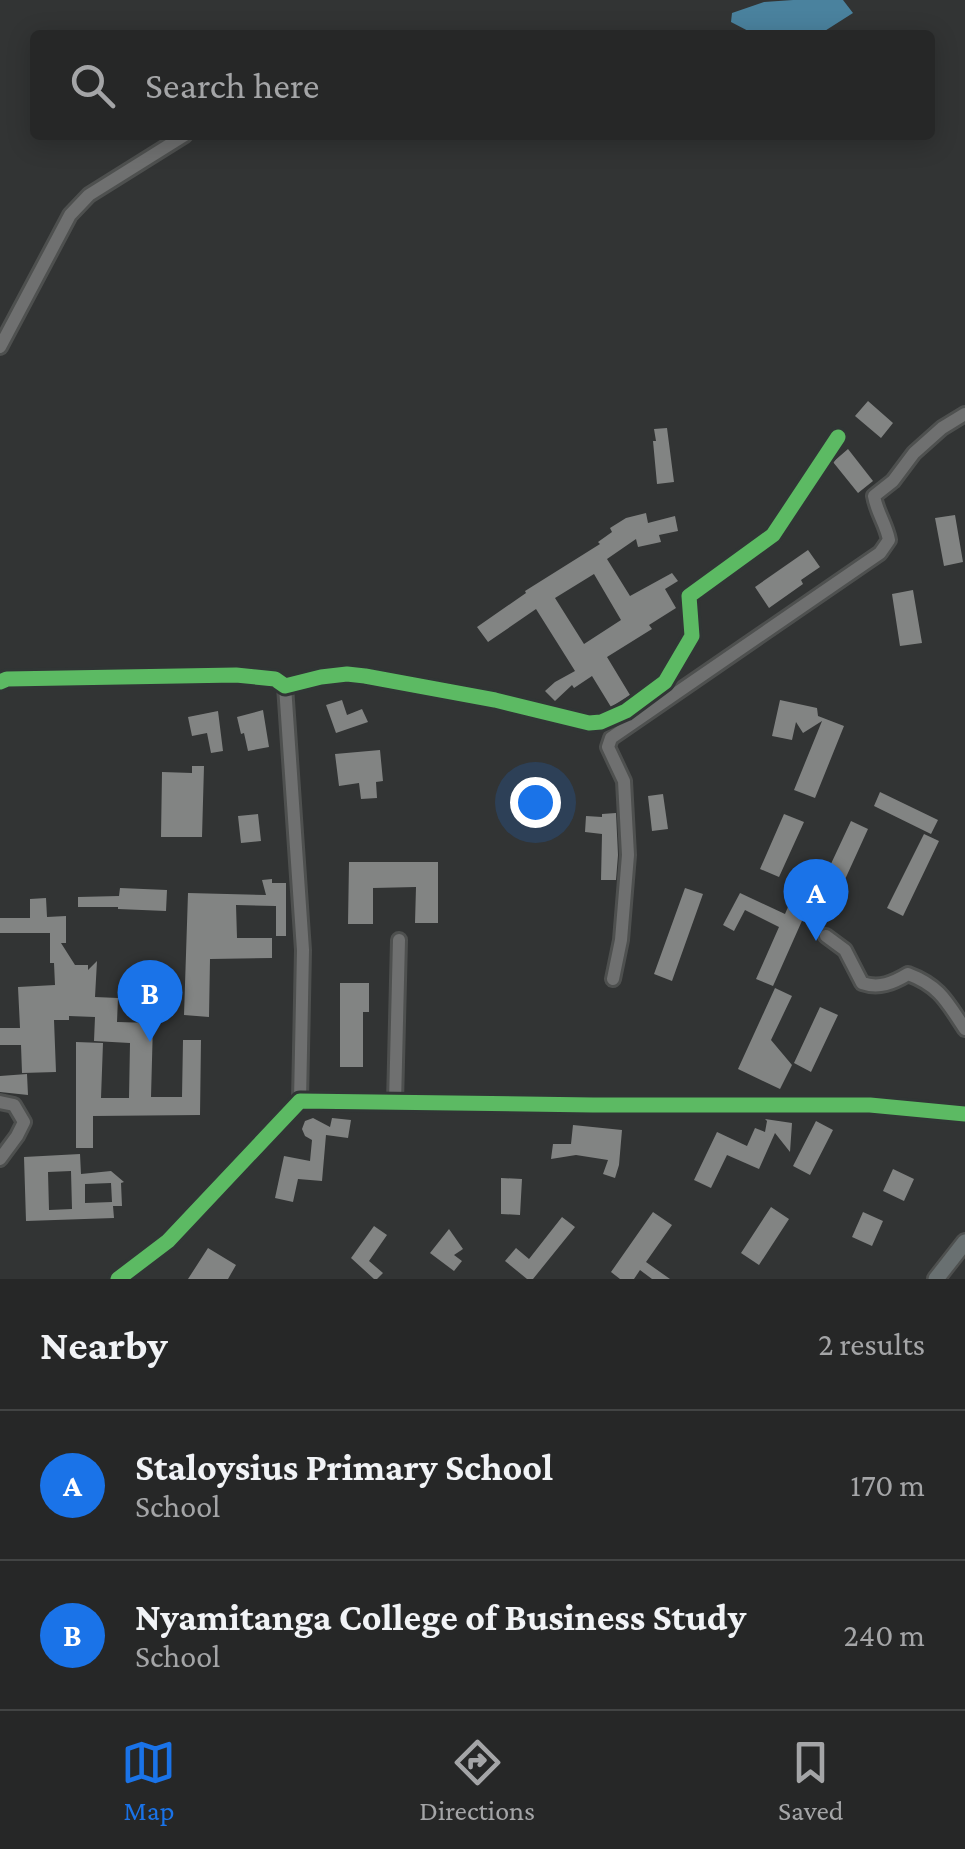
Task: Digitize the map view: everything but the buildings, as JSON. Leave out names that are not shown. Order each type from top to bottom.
[{"type":"main road","points":[[936,1279],[965,1242]]},
{"type":"street","points":[[0,347],[78,205],[178,140]]},
{"type":"street","points":[[614,980],[628,854],[624,781],[608,747],[611,738],[880,553],[889,540],[876,512],[874,496],[893,481],[914,452],[965,414]]},
{"type":"street","points":[[0,682],[61,677],[236,675],[274,679],[285,686],[347,674],[495,700],[589,723],[601,722],[626,711],[666,682],[692,636],[689,596],[773,534],[838,437]]},
{"type":"street","points":[[118,1279],[168,1241],[300,1101],[303,950],[285,686]]},
{"type":"street","points":[[826,936],[845,950],[862,983],[872,987],[894,983],[908,974],[926,981],[942,994],[965,1029]]},
{"type":"street","points":[[395,1102],[398,940]]},
{"type":"street","points":[[300,1101],[870,1104],[965,1114]]},
{"type":"street","points":[[0,1102],[14,1105],[24,1122],[0,1159]]},
{"type":"water","points":[[843,0],[853,13],[826,30],[746,30],[731,22],[732,13],[764,2]]},
{"type":"cycle path","points":[[0,682],[236,675],[275,679],[285,686],[347,674],[495,700],[589,723],[601,722],[626,711],[665,682],[692,636],[689,596],[773,535],[838,437]]},
{"type":"cycle path","points":[[118,1279],[168,1241],[300,1101],[870,1105],[965,1114]]},
{"type":"place","name":"Staloysius Primary School","points":[[816,941]]},
{"type":"place","name":"Nyamitanga College of Business Study","points":[[150,1042]]}]
